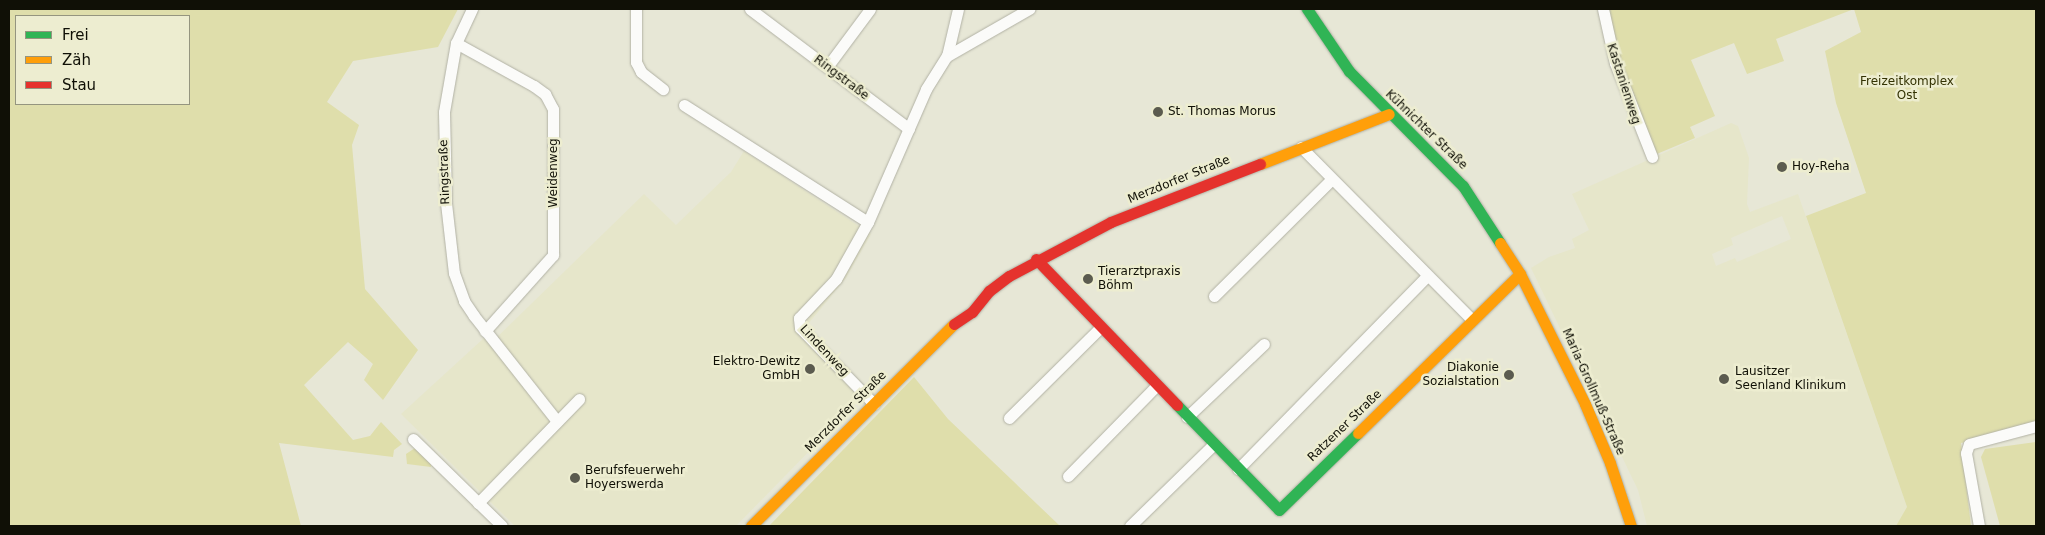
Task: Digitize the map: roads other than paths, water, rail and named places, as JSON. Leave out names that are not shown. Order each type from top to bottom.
[{"type":"street","name":"Ringstraße","points":[[472,9],[456,42],[444,112],[449,236],[458,286],[485,331],[557,421]]},
{"type":"street","points":[[636,9],[636,62],[641,72],[663,89]]},
{"type":"street","name":"Ringstraße","points":[[750,9],[908,129]]},
{"type":"street","points":[[827,67],[870,9]]},
{"type":"street","name":"Lindenweg","points":[[874,404],[798,323],[802,314],[836,279],[868,222],[926,89],[946,56],[958,9]]},
{"type":"street","name":"Lindenweg","points":[[946,56],[969,41],[1028,9]]},
{"type":"street","name":"Kühnichter Straße","points":[[1307,9],[1320,32],[1349,71],[1389,114],[1438,158],[1463,186],[1520,274]]},
{"type":"street","name":"Kastanienweg","points":[[1603,9],[1615,63],[1652,157]]},
{"type":"street","points":[[953,29],[969,41]]},
{"type":"street","name":"Weidenweg","points":[[456,42],[534,86],[545,94],[553,109],[553,255],[485,331]]},
{"type":"street","points":[[684,105],[868,222]]},
{"type":"street","name":"Merzdorfer Straße","points":[[750,526],[961,317],[983,302],[989,291],[1036,260],[1111,222],[1389,114]]},
{"type":"street","points":[[1300,147],[1472,320]]},
{"type":"street","points":[[1214,296],[1331,180]]},
{"type":"street","name":"Ratzener Straße","points":[[1036,260],[1156,386],[1279,510],[1520,274]]},
{"type":"street","name":"Maria-Grollmuß-Straße","points":[[1520,274],[1585,404],[1610,463],[1631,526]]},
{"type":"street","points":[[1238,469],[1427,276]]},
{"type":"street","points":[[1009,418],[1100,328]]},
{"type":"street","points":[[1187,417],[1264,344]]},
{"type":"street","points":[[1068,476],[1156,386]]},
{"type":"street","points":[[478,503],[578,399]]},
{"type":"street","points":[[1979,526],[1966,452],[1969,444],[2036,426]]},
{"type":"street","points":[[413,438],[502,526]]},
{"type":"street","points":[[1130,526],[1214,444]]},
{"type":"place","name":"St. Thomas Morus","points":[[1158,112]]},
{"type":"place","name":"Hoy-Reha","points":[[1782,167]]},
{"type":"place","name":"Tierarztpraxis Böhm","points":[[1088,279]]},
{"type":"place","name":"Elektro-Dewitz GmbH","points":[[810,369]]},
{"type":"place","name":"Diakonie Sozialstation","points":[[1509,375]]},
{"type":"place","name":"Lausitzer Seenland Klinikum","points":[[1724,379]]},
{"type":"place","name":"Berufsfeuerwehr Hoyerswerda","points":[[575,478]]},
{"type":"park label","name":"Freizeitkomplex Ost","points":[[1907,89]]}]
